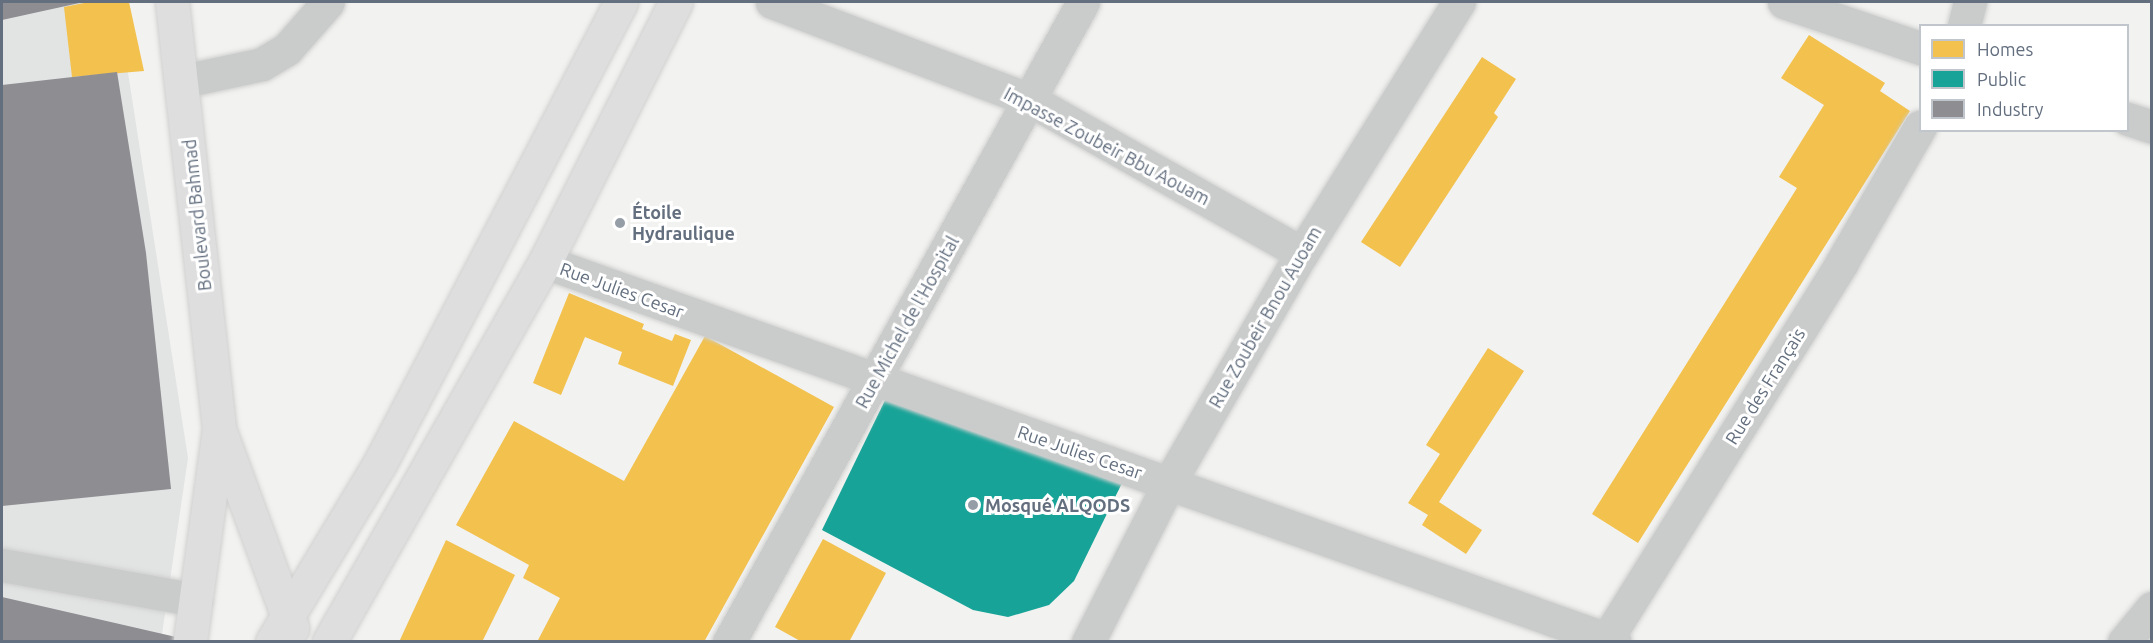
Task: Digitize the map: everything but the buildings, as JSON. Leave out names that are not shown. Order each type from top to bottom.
[{"type":"main road","name":"Boulevard Bahmad","points":[[172,2],[183,81],[219,429],[190,642]]},
{"type":"main road","points":[[272,642],[292,628],[621,2]]},
{"type":"main road","points":[[329,642],[544,262],[676,2]]},
{"type":"main road","name":"Boulevard Bahmad","points":[[219,429],[292,628]]},
{"type":"street","points":[[183,81],[262,64],[287,49],[328,2]]},
{"type":"street","name":"Impasse Zoubeir Bbu Aouam","points":[[772,2],[1030,100],[1302,253]]},
{"type":"street","name":"Rue Michel de l'Hospital","points":[[729,642],[1083,2]]},
{"type":"street","name":"Rue Zoubeir Bnou Auoam","points":[[1088,642],[1169,483],[1302,253],[1459,2]]},
{"type":"street","points":[[1784,2],[1919,48]]},
{"type":"street","points":[[1964,24],[1970,2]]},
{"type":"street","points":[[2129,120],[2151,127]]},
{"type":"street","name":"Rue des Français","points":[[1609,641],[1842,262],[1919,129]]},
{"type":"street","name":"Rue Julies Cesar","points":[[544,262],[1609,641]]},
{"type":"street","points":[[2,565],[196,600]]},
{"type":"street","points":[[2124,642],[2151,608]]},
{"type":"shaded area","points":[[2,2],[117,2],[188,458],[161,641],[2,641]]},
{"type":"place","name":"Étoile Hydraulique","points":[[620,223]]},
{"type":"place","name":"Mosqué ALQODS","points":[[973,505]]}]
